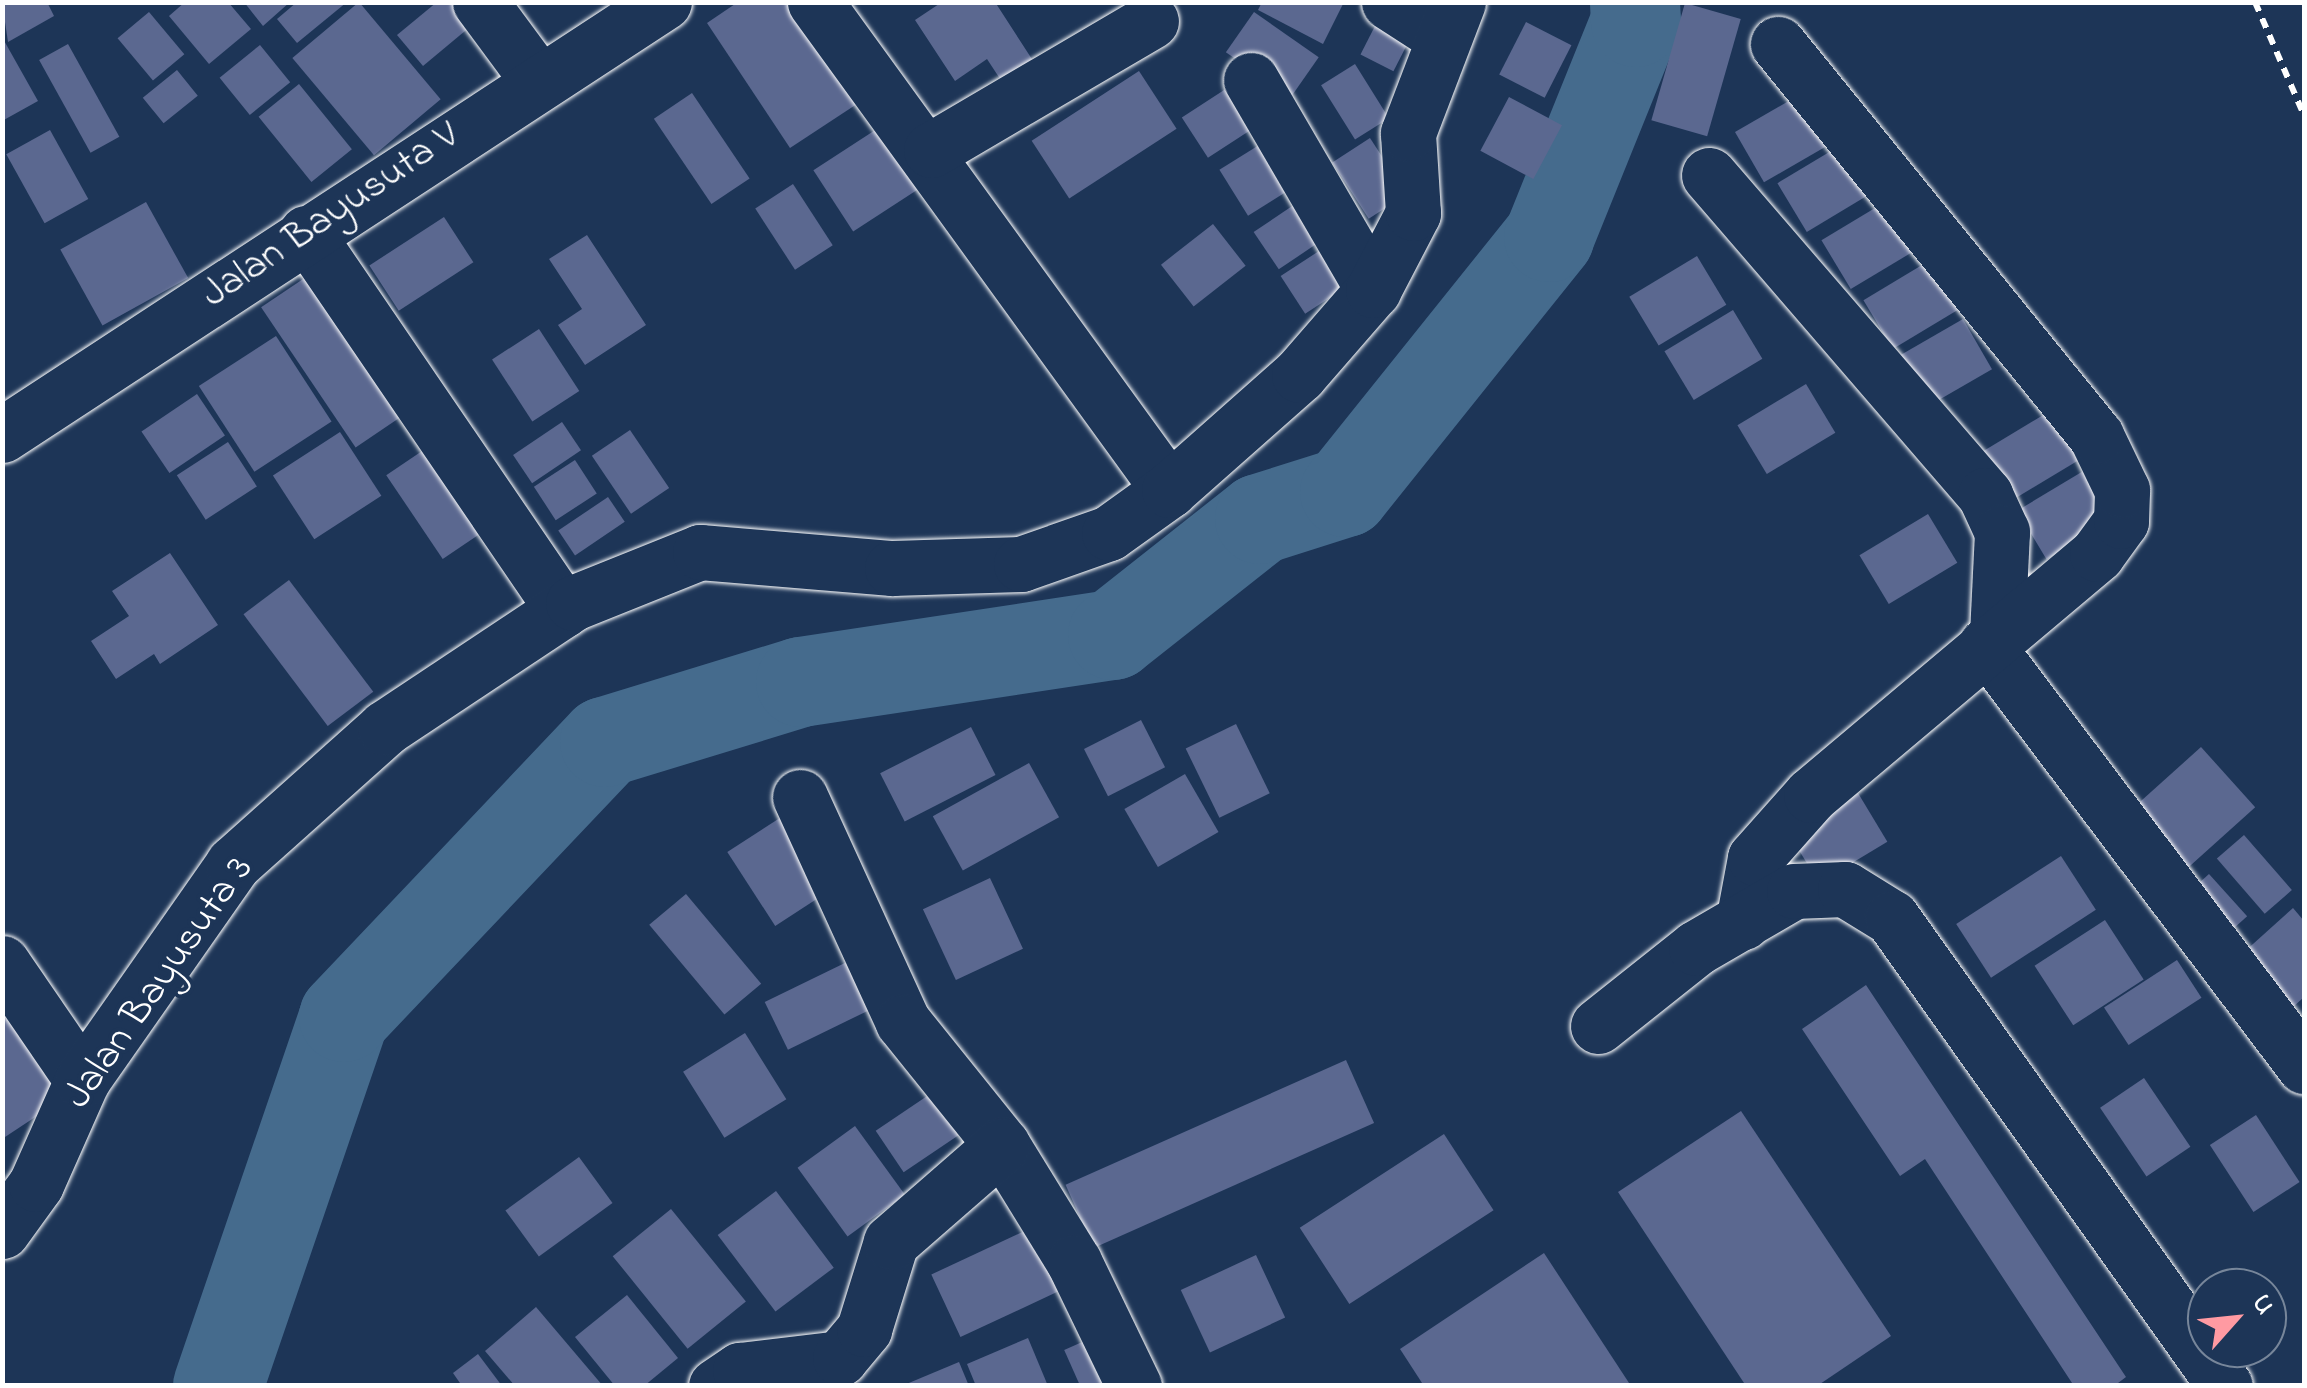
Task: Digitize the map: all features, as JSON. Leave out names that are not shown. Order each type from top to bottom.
[{"type":"street","points":[[480,2],[536,79]]},
{"type":"street","name":"Jalan Bayusuta V","points":[[2,435],[536,79],[664,2]]},
{"type":"street","points":[[815,2],[931,150],[1169,490]]},
{"type":"street","points":[[1389,2],[1450,20]]},
{"type":"street","points":[[931,150],[1151,20]]},
{"type":"street","name":"Jalan Bayusuta 3","points":[[2,1231],[36,1184],[82,1080],[233,864],[385,728],[563,610],[700,552],[892,568],[1021,564],[1109,533],[1169,490],[1298,375],[1373,290],[1413,213],[1408,133],[1450,20]]},
{"type":"street","points":[[1742,922],[1744,884],[1773,837],[1871,739],[2097,554],[2121,521],[2122,490],[2096,436],[1778,44]]},
{"type":"street","points":[[1251,80],[1373,290]]},
{"type":"street","points":[[1709,175],[1986,495],[2002,532],[1992,641],[2302,1058]]},
{"type":"street","points":[[306,233],[563,610]]},
{"type":"street","points":[[800,797],[903,1022],[1002,1145],[1074,1262],[1134,1386]]},
{"type":"street","points":[[1598,1026],[1742,922],[1794,891],[1846,890],[1892,918],[2226,1386]]},
{"type":"street","points":[[2,964],[82,1080]]},
{"type":"street","points":[[716,1386],[740,1370],[840,1358],[864,1330],[891,1242],[1002,1145]]},
{"type":"street","points":[[1119,1260],[1112,1292],[1158,1386]]},
{"type":"path","points":[[2256,2],[2304,115]]},
{"type":"building","points":[[2,2],[47,2],[54,16],[8,42]]},
{"type":"building","points":[[185,2],[228,2],[251,29],[209,64],[169,16]]},
{"type":"building","points":[[244,2],[290,2],[263,26]]},
{"type":"building","points":[[297,2],[347,2],[297,43],[277,19]]},
{"type":"building","points":[[359,2],[441,99],[374,155],[292,58]]},
{"type":"building","points":[[437,2],[451,2],[471,26],[423,66],[397,35]]},
{"type":"building","points":[[738,2],[798,2],[863,100],[790,148],[707,23]]},
{"type":"building","points":[[942,2],[995,2],[1039,70],[1008,91],[987,59],[955,81],[915,20]]},
{"type":"building","points":[[1262,2],[1344,2],[1323,44],[1258,10]]},
{"type":"building","points":[[1685,3],[1741,19],[1707,136],[1651,120]]},
{"type":"building","points":[[149,12],[184,54],[153,80],[118,38]]},
{"type":"building","points":[[1254,12],[1319,57],[1291,97],[1226,52]]},
{"type":"building","points":[[1526,22],[1571,45],[1545,98],[1499,75]]},
{"type":"building","points":[[1375,26],[1408,43],[1393,71],[1360,55]]},
{"type":"building","points":[[2,37],[38,101],[2,121]]},
{"type":"building","points":[[68,44],[119,137],[91,153],[39,60]]},
{"type":"building","points":[[260,45],[290,82],[250,115],[220,78]]},
{"type":"building","points":[[1355,64],[1389,118],[1355,139],[1321,85]]},
{"type":"building","points":[[177,70],[198,96],[164,123],[143,98]]},
{"type":"building","points":[[1139,71],[1177,129],[1069,199],[1032,141]]},
{"type":"building","points":[[1238,81],[1264,121],[1208,158],[1182,117]]},
{"type":"building","points":[[299,84],[352,149],[311,182],[259,117]]},
{"type":"building","points":[[1806,91],[1835,141],[1764,182],[1735,132]]},
{"type":"building","points":[[692,93],[750,178],[711,204],[654,119]]},
{"type":"building","points":[[1509,97],[1562,125],[1533,179],[1480,151]]},
{"type":"building","points":[[883,125],[923,186],[853,231],[813,170]]},
{"type":"building","points":[[50,130],[88,199],[45,223],[6,154]]},
{"type":"building","points":[[1272,137],[1301,183],[1248,216],[1219,170]]},
{"type":"building","points":[[1370,138],[1406,194],[1369,219],[1332,163]]},
{"type":"building","points":[[1846,142],[1875,191],[1807,232],[1777,183]]},
{"type":"building","points":[[793,184],[833,245],[795,270],[755,209]]},
{"type":"building","points":[[1310,194],[1335,231],[1279,269],[1254,232]]},
{"type":"building","points":[[1890,199],[1919,248],[1851,289],[1821,240]]},
{"type":"building","points":[[146,202],[188,278],[102,326],[60,250]]},
{"type":"building","points":[[444,217],[473,262],[399,311],[369,265]]},
{"type":"building","points":[[1213,224],[1246,266],[1194,306],[1161,265]]},
{"type":"building","points":[[587,235],[646,325],[585,365],[558,325],[582,309],[549,259]]},
{"type":"building","points":[[1336,240],[1361,278],[1305,314],[1281,276]]},
{"type":"building","points":[[1697,256],[1726,305],[1659,346],[1629,297]]},
{"type":"building","points":[[1932,259],[1961,308],[1893,349],[1863,300]]},
{"type":"building","points":[[315,271],[410,411],[356,447],[261,307]]},
{"type":"building","points":[[1733,310],[1762,359],[1694,400],[1664,351]]},
{"type":"building","points":[[1963,319],[1992,369],[1923,409],[1894,359]]},
{"type":"building","points":[[539,329],[579,391],[532,422],[492,359]]},
{"type":"building","points":[[276,336],[332,422],[254,472],[199,386]]},
{"type":"building","points":[[1806,384],[1835,433],[1767,474],[1737,425]]},
{"type":"building","points":[[197,394],[225,435],[169,473],[141,431]]},
{"type":"building","points":[[2050,411],[2079,460],[2011,501],[1981,452]]},
{"type":"building","points":[[562,422],[581,450],[532,483],[513,455]]},
{"type":"building","points":[[630,430],[669,488],[631,514],[592,456]]},
{"type":"building","points":[[340,432],[381,496],[314,539],[273,476]]},
{"type":"building","points":[[228,442],[257,486],[206,520],[177,475]]},
{"type":"building","points":[[431,445],[487,529],[443,559],[386,475]]},
{"type":"building","points":[[575,460],[597,494],[556,520],[534,487]]},
{"type":"building","points":[[2085,470],[2114,519],[2047,560],[2017,511]]},
{"type":"building","points":[[608,497],[625,522],[575,555],[558,531]]},
{"type":"building","points":[[1928,514],[1957,563],[1889,604],[1859,555]]},
{"type":"building","points":[[170,553],[218,625],[160,664],[154,654],[116,679],[91,641],[129,616],[112,591]]},
{"type":"building","points":[[289,580],[373,692],[328,726],[243,614]]},
{"type":"building","points":[[1141,720],[1165,767],[1108,796],[1084,749]]},
{"type":"building","points":[[1236,724],[1270,793],[1219,818],[1186,749]]},
{"type":"building","points":[[971,727],[996,775],[905,821],[880,773]]},
{"type":"building","points":[[2201,747],[2255,807],[2185,871],[2130,811]]},
{"type":"building","points":[[1029,763],[1059,817],[963,871],[933,816]]},
{"type":"building","points":[[1185,774],[1218,832],[1158,867],[1124,809]]},
{"type":"building","points":[[1858,793],[1887,842],[1819,883],[1789,834]]},
{"type":"building","points":[[786,814],[834,888],[775,926],[727,852]]},
{"type":"building","points":[[2244,835],[2292,890],[2265,914],[2217,859]]},
{"type":"building","points":[[2061,856],[2096,910],[1991,978],[1956,924]]},
{"type":"building","points":[[2209,874],[2247,916],[2224,937],[2186,895]]},
{"type":"building","points":[[990,878],[1023,949],[956,980],[923,909]]},
{"type":"building","points":[[686,894],[761,984],[724,1014],[649,925]]},
{"type":"building","points":[[2293,908],[2304,921],[2304,997],[2292,1008],[2243,953]]},
{"type":"building","points":[[2105,920],[2144,980],[2073,1025],[2035,966]]},
{"type":"building","points":[[851,960],[874,1008],[788,1050],[765,1002]]},
{"type":"building","points":[[2177,960],[2202,998],[2129,1045],[2104,1007]]},
{"type":"building","points":[[1866,985],[2126,1377],[2114,1386],[2074,1386],[1925,1159],[1900,1176],[1802,1029]]},
{"type":"building","points":[[2,1010],[67,1096],[2,1139]]},
{"type":"building","points":[[745,1033],[786,1099],[724,1138],[683,1072]]},
{"type":"building","points":[[1346,1060],[1374,1123],[1094,1248],[1066,1185]]},
{"type":"building","points":[[2144,1078],[2190,1147],[2146,1176],[2100,1108]]},
{"type":"building","points":[[942,1086],[970,1127],[904,1172],[876,1131]]},
{"type":"building","points":[[1741,1111],[1891,1336],[1817,1386],[1746,1386],[1618,1192]]},
{"type":"building","points":[[2256,1115],[2300,1182],[2253,1212],[2210,1145]]},
{"type":"building","points":[[855,1126],[905,1195],[848,1236],[798,1168]]},
{"type":"building","points":[[1444,1134],[1494,1210],[1349,1304],[1300,1228]]},
{"type":"building","points":[[579,1157],[613,1203],[539,1257],[505,1210]]},
{"type":"building","points":[[776,1191],[834,1268],[775,1312],[718,1235]]},
{"type":"building","points":[[671,1209],[746,1301],[688,1349],[613,1256]]},
{"type":"building","points":[[1031,1228],[1060,1291],[960,1337],[931,1274]]},
{"type":"building","points":[[1544,1253],[1631,1386],[1424,1386],[1400,1349]]},
{"type":"building","points":[[1256,1255],[1285,1318],[1210,1353],[1181,1290]]},
{"type":"building","points":[[627,1295],[678,1358],[644,1386],[615,1386],[575,1337]]},
{"type":"building","points":[[536,1307],[603,1386],[515,1386],[485,1351]]},
{"type":"building","points":[[1098,1335],[1116,1376],[1094,1386],[1080,1386],[1064,1350]]},
{"type":"building","points":[[1028,1338],[1048,1386],[976,1386],[967,1364]]},
{"type":"building","points":[[478,1354],[502,1386],[462,1386],[453,1373]]},
{"type":"building","points":[[959,1362],[969,1386],[904,1386],[904,1385]]},
{"type":"waterway","points":[[218,1386],[344,1017],[605,742],[801,682],[1113,635],[1260,519],[1345,492],[1549,237],[1636,22],[1635,2]]}]
